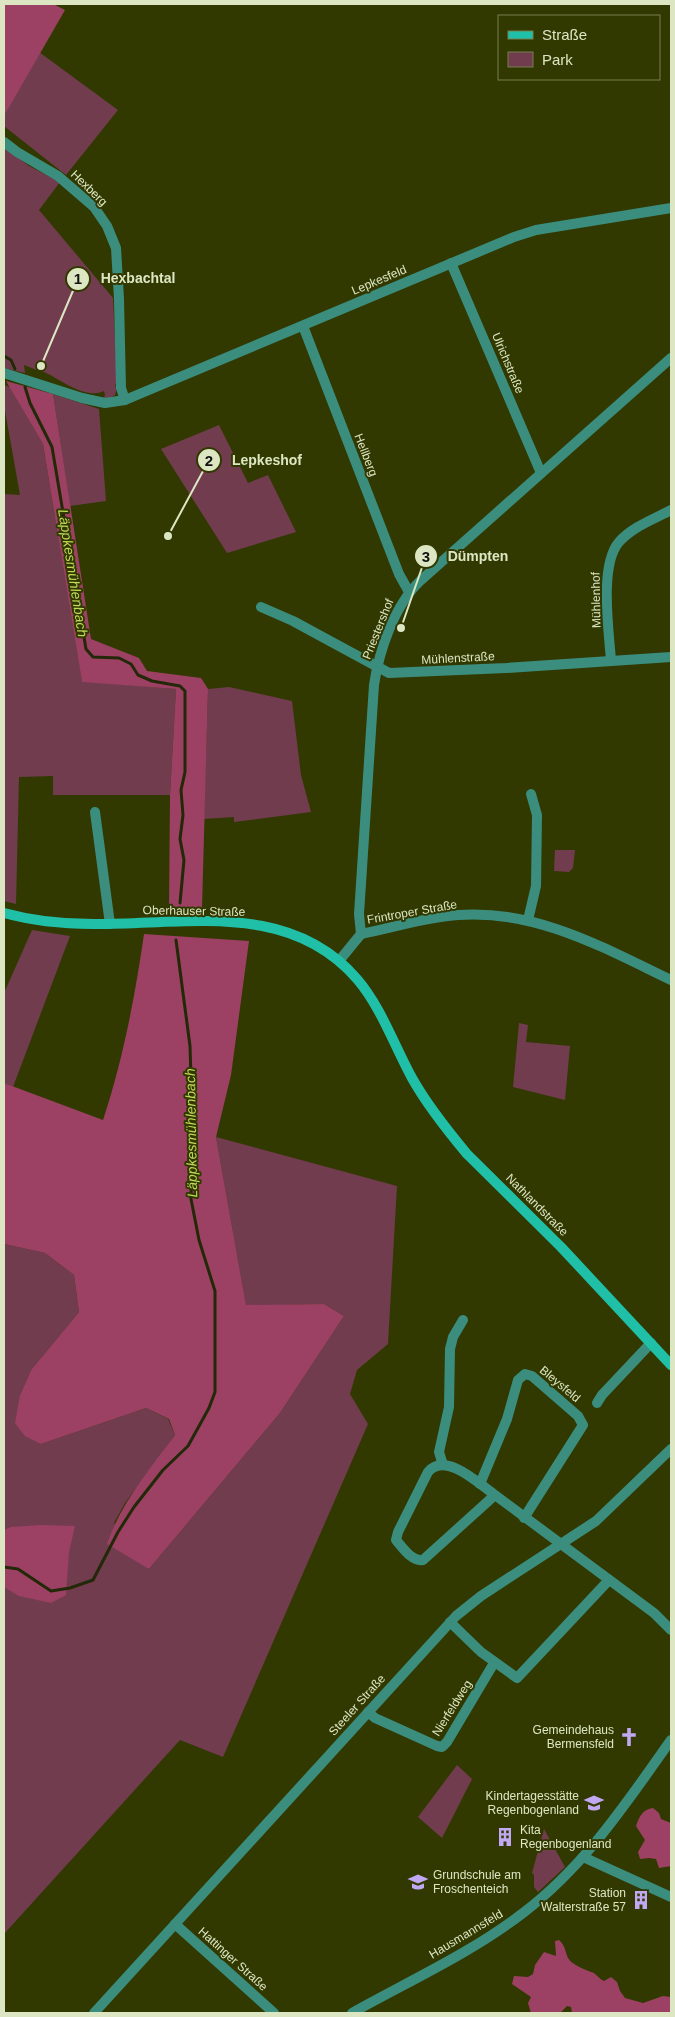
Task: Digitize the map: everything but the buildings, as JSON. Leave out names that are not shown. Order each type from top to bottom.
[{"type":"street","name":"Hexberg","points":[[4,142],[17,152],[58,176],[94,207],[107,226],[116,248],[121,388],[125,400]]},
{"type":"street","name":"Lepkesfeld","points":[[4,373],[82,398],[105,403],[125,400],[514,237],[536,230],[671,208]]},
{"type":"street","name":"Ulrichstraße","points":[[451,263],[541,473]]},
{"type":"street","name":"Hellberg","points":[[303,326],[396,566],[409,592]]},
{"type":"street","name":"Priestershof","points":[[361,934],[359,914],[376,667],[397,613],[409,592],[671,358]]},
{"type":"street","name":"Mühlenhof","points":[[611,662],[606,577],[611,556],[620,540],[630,532],[671,510]]},
{"type":"street","name":"Mühlenstraße","points":[[261,607],[293,621],[389,673],[611,662],[671,657]]},
{"type":"street","points":[[528,920],[536,886],[537,815],[531,794]]},
{"type":"street","points":[[95,812],[110,924]]},
{"type":"street","name":"Oberhauser Straße","points":[[4,913],[32,920],[66,924],[227,922],[267,926],[303,938],[339,961],[357,979],[370,999],[413,1079]]},
{"type":"street","name":"Frintroper Straße","points":[[361,934],[458,915],[500,916],[528,920],[577,937],[671,980]]},
{"type":"street","points":[[339,961],[361,934]]},
{"type":"street","name":"Nathlandstraße","points":[[413,1079],[441,1121],[467,1154],[561,1247],[671,1366]]},
{"type":"street","points":[[443,1464],[439,1452],[449,1407],[450,1349],[453,1337],[464,1320]]},
{"type":"street","points":[[597,1402],[651,1343]]},
{"type":"street","name":"Bleysfeld","points":[[480,1484],[507,1419],[520,1378],[525,1374],[532,1376],[578,1416],[583,1425],[524,1518]]},
{"type":"street","name":"Steeler Straße","points":[[94,2013],[450,1622],[481,1596],[605,1513],[671,1449]]},
{"type":"street","points":[[494,1495],[423,1560],[413,1559],[397,1541],[396,1537],[428,1472],[432,1468],[443,1464],[460,1470],[480,1484],[654,1613],[671,1630]]},
{"type":"street","points":[[450,1622],[471,1644],[517,1678],[610,1580]]},
{"type":"street","name":"Nierfeldweg","points":[[368,1712],[375,1718],[442,1747],[447,1742],[494,1662]]},
{"type":"street","name":"Hausmannsfeld","points":[[352,2013],[502,1928],[537,1901],[583,1858],[617,1816],[671,1740]]},
{"type":"street","points":[[583,1858],[671,1897]]},
{"type":"street","name":"Hattinger Straße","points":[[175,1924],[274,2013]]},
{"type":"green space","points":[[39,52],[118,110],[66,175],[4,126],[4,116]]},
{"type":"green space","points":[[4,147],[29,166],[60,182],[39,210],[113,298],[117,381],[115,386],[117,388],[115,395],[105,401],[103,400],[104,391],[89,393],[81,391],[44,372],[24,365],[25,373],[4,368]]},
{"type":"green space","points":[[4,385],[10,387],[43,444],[82,681],[176,689],[170,795],[53,795],[53,776],[19,777],[16,904],[4,901],[4,494],[20,495],[4,405]]},
{"type":"green space","points":[[53,394],[99,409],[106,501],[70,506]]},
{"type":"green space","points":[[219,425],[248,483],[268,475],[296,532],[227,553],[161,449]]},
{"type":"green space","points":[[229,687],[292,701],[301,775],[311,812],[234,822],[234,817],[204,819],[208,689]]},
{"type":"green space","points":[[555,850],[575,850],[573,868],[569,872],[554,871]]},
{"type":"green space","points":[[32,930],[70,936],[13,1087],[4,1083],[4,993]]},
{"type":"green space","points":[[519,1023],[528,1025],[526,1042],[570,1046],[565,1100],[513,1087]]},
{"type":"green space","points":[[216,1137],[397,1186],[388,1344],[357,1370],[350,1394],[368,1424],[223,1757],[180,1740],[4,1934],[4,1244],[45,1253],[74,1275],[79,1312],[31,1370],[20,1395],[41,1444],[146,1408],[168,1419],[175,1435],[125,1503],[114,1523],[149,1569],[280,1413],[344,1316],[324,1304],[246,1306]]},
{"type":"green space","points":[[457,1765],[472,1779],[442,1838],[418,1817]]},
{"type":"green space","points":[[544,1829],[565,1867],[538,1892],[534,1887],[534,1875],[532,1873]]},
{"type":"shaded area","points":[[4,4],[53,4],[65,10],[4,116]]},
{"type":"shaded area","points":[[6,381],[53,394],[91,639],[139,658],[147,671],[201,678],[208,689],[202,908],[169,910],[170,795],[176,689],[82,682],[43,444]]},
{"type":"shaded area","points":[[144,934],[249,941],[231,1075],[216,1137],[246,1305],[324,1304],[344,1316],[280,1413],[149,1569],[107,1544],[128,1501],[175,1435],[169,1419],[146,1408],[41,1444],[25,1436],[15,1423],[20,1395],[31,1370],[79,1312],[74,1275],[45,1253],[4,1244],[4,1083],[103,1120],[128,1028]]},
{"type":"shaded area","points":[[40,1525],[75,1526],[69,1552],[66,1595],[51,1603],[19,1596],[4,1587],[4,1530],[11,1527]]},
{"type":"shaded area","points":[[653,1808],[659,1813],[661,1819],[671,1823],[671,1866],[659,1868],[656,1859],[640,1859],[638,1852],[645,1840],[636,1826],[642,1814]]},
{"type":"shaded area","points":[[559,1940],[572,1962],[604,1981],[611,1977],[617,1982],[625,1998],[643,2003],[663,1996],[671,1997],[671,2013],[572,2013],[571,2007],[567,2006],[560,2013],[531,2013],[528,2003],[531,1997],[512,1984],[514,1976],[528,1977],[533,1974],[535,1965],[544,1952],[556,1956],[555,1941]]},
{"type":"waterway","points":[[4,356],[11,360],[15,369]]},
{"type":"waterway","name":"Läppkesmühlenbach","points":[[25,387],[30,403],[52,447],[86,649],[93,657],[119,658],[131,664],[138,675],[152,681],[180,686],[185,691],[185,772],[181,790],[183,815],[180,839],[184,860],[180,903]]},
{"type":"waterway","name":"Läppkesmühlenbach","points":[[4,1567],[18,1569],[51,1591],[70,1588],[93,1580],[118,1532],[134,1507],[163,1470],[188,1446],[209,1408],[215,1392],[215,1291],[199,1240],[191,1199],[192,1109],[190,1046],[176,940]]},
{"type":"place","name":"Hexbachtal","points":[[41,366]]},
{"type":"place","name":"Lepkeshof","points":[[168,536]]},
{"type":"place","name":"Dümpten","points":[[401,628]]},
{"type":"place","name":"Gemeindehaus Bermensfeld","points":[[629,1737]]},
{"type":"place","name":"Kindertagesstätte Regenbogenland","points":[[594,1803]]},
{"type":"place","name":"Kita Regenbogenland","points":[[505,1837]]},
{"type":"place","name":"Grundschule am Froschenteich","points":[[418,1882]]},
{"type":"place","name":"Station Walterstraße 57","points":[[641,1900]]}]
